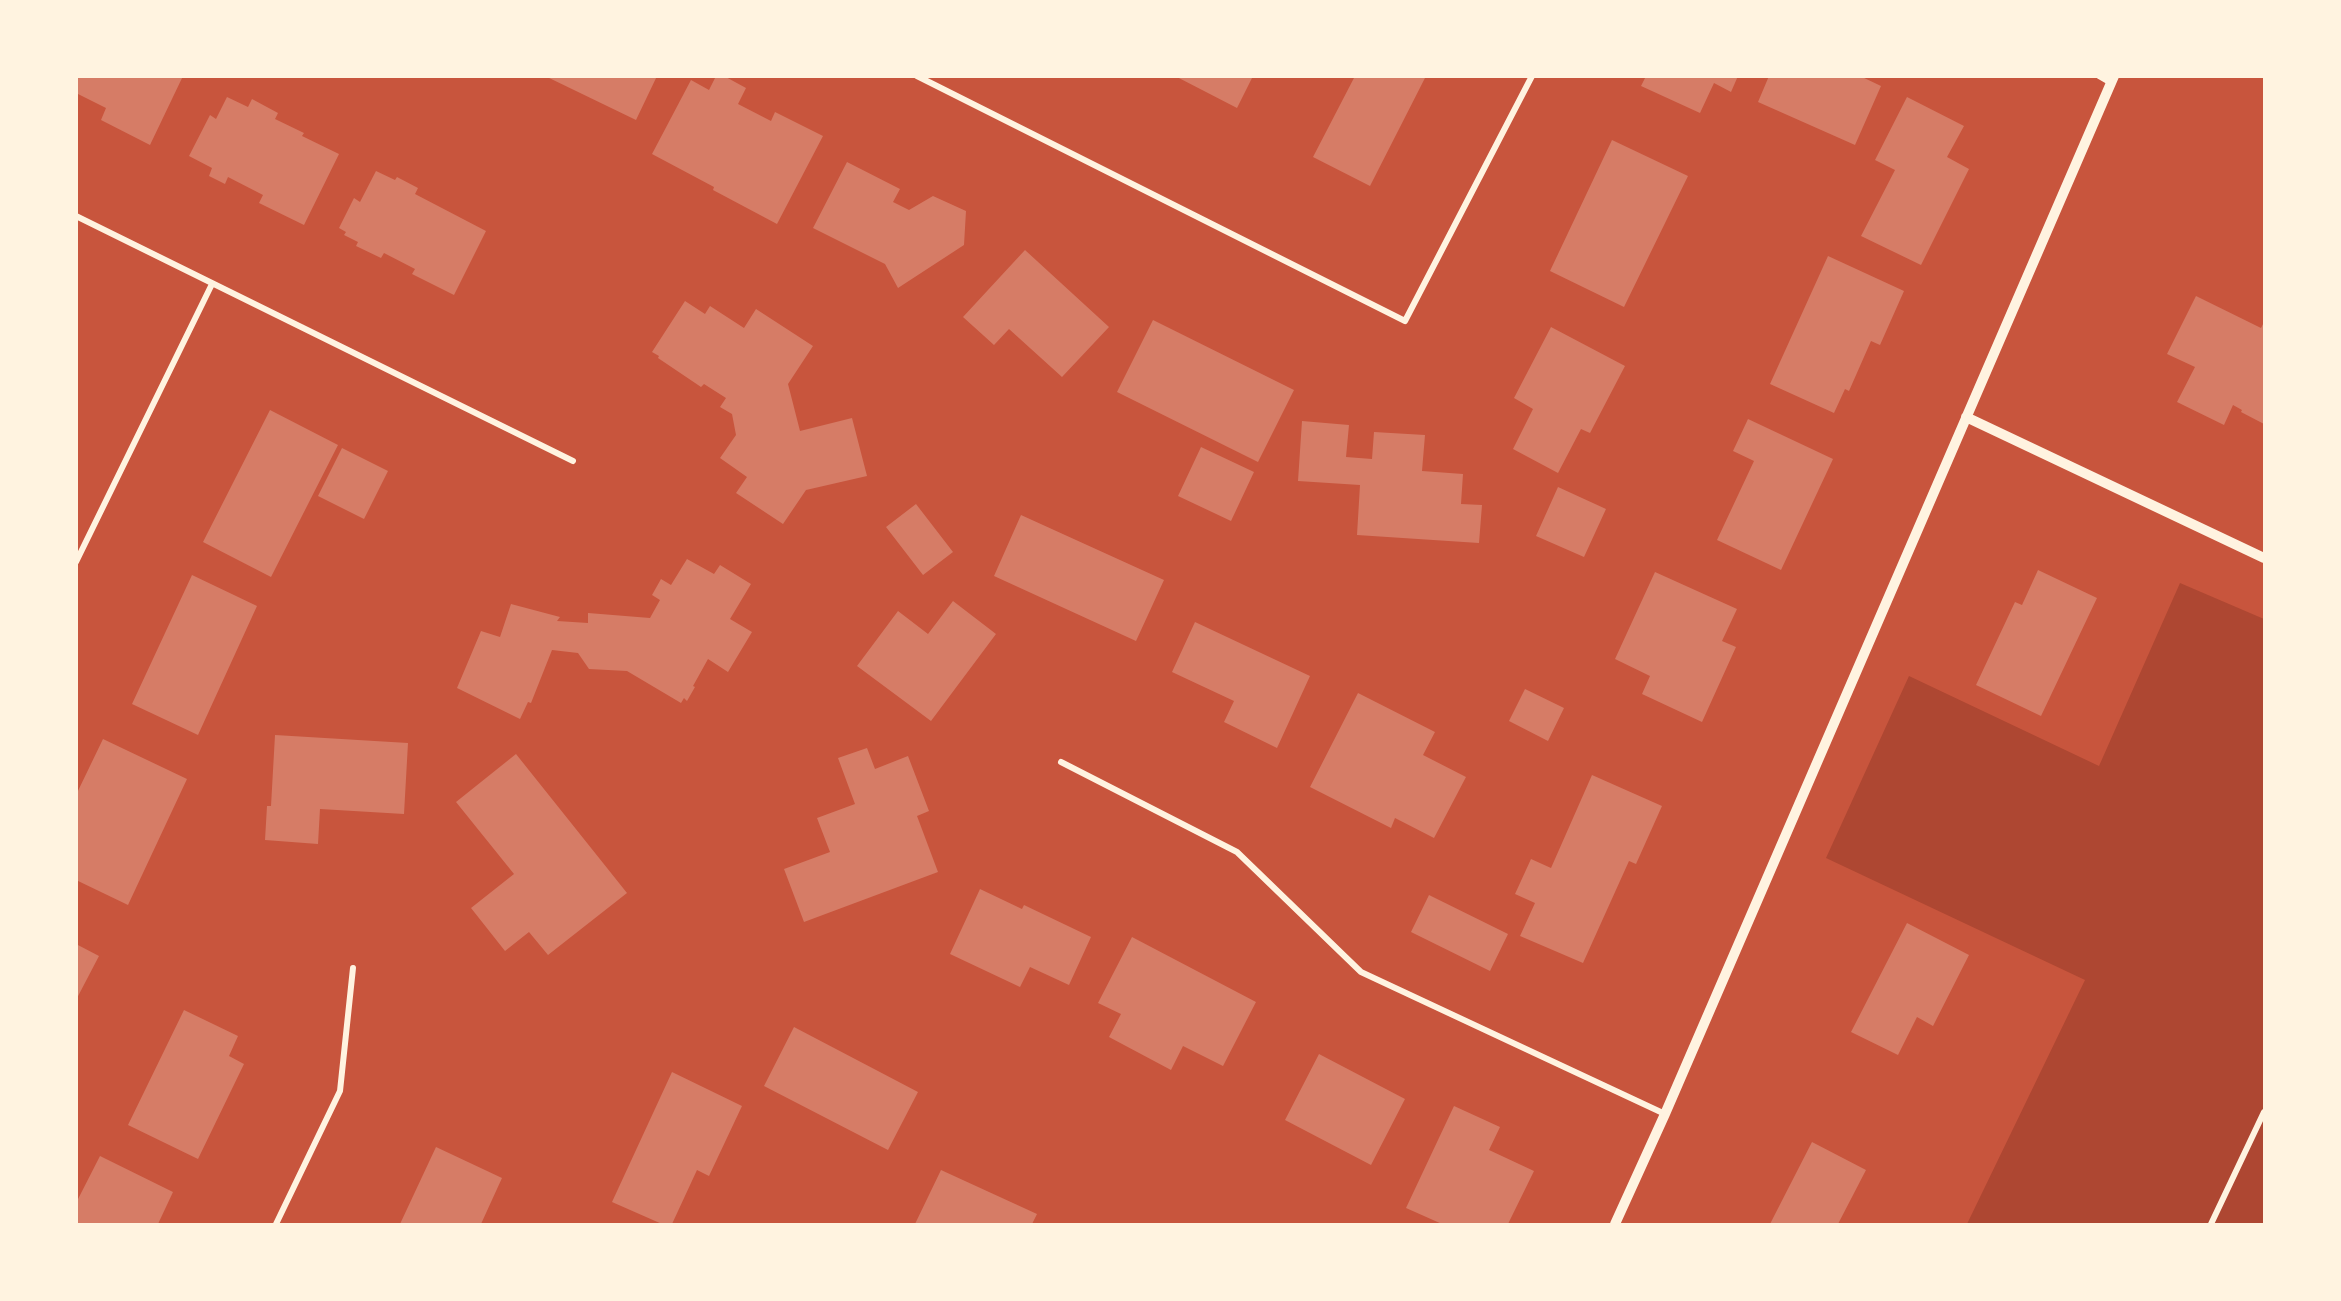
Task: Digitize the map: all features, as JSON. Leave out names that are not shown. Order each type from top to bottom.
[{"type":"street","points":[[917,76],[1405,321],[1532,76]]},
{"type":"street","points":[[1615,1224],[1665,1114],[2113,80],[2099,76]]},
{"type":"street","points":[[76,216],[573,461]]},
{"type":"street","points":[[76,562],[212,284]]},
{"type":"street","points":[[1966,417],[2265,558]]},
{"type":"street","points":[[1060,762],[1237,852],[1361,972],[1665,1114]]},
{"type":"street","points":[[276,1224],[340,1091],[353,968]]},
{"type":"street","points":[[2211,1224],[2265,1112]]},
{"type":"shaded area","points":[[2180,583],[2264,619],[2264,1224],[1967,1224],[2085,980],[1826,858],[1909,676],[2099,766]]},
{"type":"building","points":[[76,76],[183,76],[150,145],[101,120],[106,108],[76,93]]},
{"type":"building","points":[[545,76],[657,76],[636,120]]},
{"type":"building","points":[[716,76],[724,76],[746,88],[738,104],[771,121],[775,112],[823,136],[777,224],[652,154],[691,80],[709,90]]},
{"type":"building","points":[[1175,76],[1253,76],[1237,108]]},
{"type":"building","points":[[1355,76],[1426,76],[1370,186],[1313,157]]},
{"type":"building","points":[[1646,76],[1738,76],[1731,92],[1714,83],[1700,113],[1641,86]]},
{"type":"building","points":[[1769,76],[1860,76],[1881,86],[1855,145],[1758,102]]},
{"type":"building","points":[[227,97],[248,107],[252,99],[278,113],[275,119],[304,133],[302,136],[339,154],[304,225],[259,203],[263,195],[228,177],[225,184],[209,176],[212,168],[189,156],[210,115],[216,119]]},
{"type":"building","points":[[1907,97],[1964,126],[1947,157],[1969,169],[1921,265],[1861,236],[1895,170],[1875,160]]},
{"type":"building","points":[[1612,140],[1688,176],[1624,307],[1550,271]]},
{"type":"building","points":[[847,162],[900,189],[893,202],[909,210],[933,196],[966,211],[964,245],[898,288],[885,264],[813,228]]},
{"type":"building","points":[[376,171],[395,180],[397,177],[418,188],[415,194],[486,231],[454,295],[412,274],[415,269],[384,253],[381,258],[356,246],[358,242],[344,235],[346,232],[339,228],[354,198],[360,202]]},
{"type":"building","points":[[1025,250],[1109,327],[1062,377],[1009,329],[994,345],[963,317]]},
{"type":"building","points":[[1828,256],[1904,291],[1880,345],[1871,341],[1849,391],[1845,389],[1834,413],[1770,384]]},
{"type":"building","points":[[2196,296],[2261,328],[2264,322],[2264,424],[2233,405],[2224,425],[2177,402],[2195,367],[2167,354]]},
{"type":"building","points":[[685,301],[705,314],[710,306],[744,328],[756,309],[813,346],[788,384],[800,431],[852,418],[867,476],[806,490],[783,524],[736,493],[747,477],[720,458],[736,435],[732,414],[720,407],[726,398],[704,384],[701,387],[652,352]]},
{"type":"building","points":[[1153,320],[1294,390],[1258,462],[1117,392]]},
{"type":"building","points":[[1551,327],[1625,366],[1590,433],[1581,429],[1558,473],[1513,449],[1533,409],[1514,398]]},
{"type":"building","points":[[270,410],[338,445],[271,577],[203,542]]},
{"type":"building","points":[[1748,419],[1833,459],[1781,570],[1717,540],[1754,461],[1733,451]]},
{"type":"building","points":[[1302,421],[1349,425],[1346,457],[1372,459],[1374,432],[1425,435],[1422,471],[1463,474],[1461,504],[1482,505],[1479,543],[1357,535],[1360,485],[1298,481]]},
{"type":"building","points":[[1201,447],[1254,472],[1231,521],[1178,496]]},
{"type":"building","points":[[342,448],[388,471],[364,519],[318,496]]},
{"type":"building","points":[[1558,487],[1606,509],[1584,557],[1536,536]]},
{"type":"building","points":[[916,504],[953,552],[923,575],[886,527]]},
{"type":"building","points":[[1021,515],[1164,580],[1136,641],[994,576]]},
{"type":"building","points":[[687,559],[714,574],[720,565],[751,584],[730,619],[752,632],[728,672],[708,659],[687,701],[684,698],[681,703],[627,671],[589,669],[578,653],[552,650],[531,703],[528,702],[520,719],[457,688],[481,631],[500,637],[511,604],[560,617],[557,621],[588,623],[588,613],[650,618],[660,600],[652,595],[661,579],[671,585]]},
{"type":"building","points":[[2038,570],[2097,598],[2041,716],[1976,685],[2015,602],[2022,605]]},
{"type":"building","points":[[1655,572],[1737,609],[1722,641],[1736,647],[1702,722],[1642,694],[1650,676],[1615,659]]},
{"type":"building","points":[[192,575],[257,606],[198,735],[132,704]]},
{"type":"building","points":[[953,601],[996,634],[931,721],[857,666],[898,611],[928,634]]},
{"type":"building","points":[[1195,622],[1310,676],[1277,748],[1224,722],[1234,701],[1172,672]]},
{"type":"building","points":[[1525,689],[1564,708],[1548,741],[1509,721]]},
{"type":"building","points":[[1358,693],[1435,732],[1423,755],[1466,777],[1434,838],[1395,818],[1391,828],[1310,787]]},
{"type":"building","points":[[275,735],[408,743],[404,814],[320,809],[318,844],[265,840],[267,806],[271,806]]},
{"type":"building","points":[[103,739],[187,779],[128,905],[76,880],[76,795]]},
{"type":"building","points":[[867,748],[875,769],[908,756],[929,811],[917,816],[938,872],[804,922],[784,869],[830,852],[817,818],[855,804],[838,758]]},
{"type":"building","points":[[516,754],[627,893],[548,955],[529,932],[505,951],[471,908],[514,874],[456,802]]},
{"type":"building","points":[[1592,775],[1662,806],[1636,864],[1629,861],[1583,963],[1520,936],[1535,903],[1515,894],[1531,859],[1551,868]]},
{"type":"building","points":[[980,889],[1022,909],[1024,905],[1091,937],[1069,985],[1030,967],[1020,987],[950,954]]},
{"type":"building","points":[[1429,895],[1508,934],[1490,971],[1411,932]]},
{"type":"building","points":[[1907,923],[1969,955],[1933,1026],[1917,1017],[1898,1055],[1851,1032]]},
{"type":"building","points":[[1132,937],[1256,1002],[1223,1066],[1183,1046],[1171,1070],[1109,1037],[1121,1014],[1098,1003]]},
{"type":"building","points":[[76,944],[99,956],[76,1000]]},
{"type":"building","points":[[184,1010],[238,1036],[229,1056],[244,1064],[198,1159],[128,1125]]},
{"type":"building","points":[[794,1027],[918,1092],[888,1150],[764,1086]]},
{"type":"building","points":[[1319,1054],[1405,1099],[1371,1165],[1285,1120]]},
{"type":"building","points":[[672,1072],[742,1106],[709,1176],[697,1170],[672,1224],[662,1224],[612,1202]]},
{"type":"building","points":[[1454,1106],[1500,1127],[1489,1150],[1534,1171],[1508,1224],[1442,1224],[1406,1208]]},
{"type":"building","points":[[1812,1142],[1866,1170],[1838,1224],[1770,1224]]},
{"type":"building","points":[[436,1147],[502,1178],[481,1224],[400,1224]]},
{"type":"building","points":[[100,1156],[173,1192],[158,1224],[76,1224],[76,1203]]},
{"type":"building","points":[[941,1170],[1037,1214],[1032,1224],[915,1224]]}]
